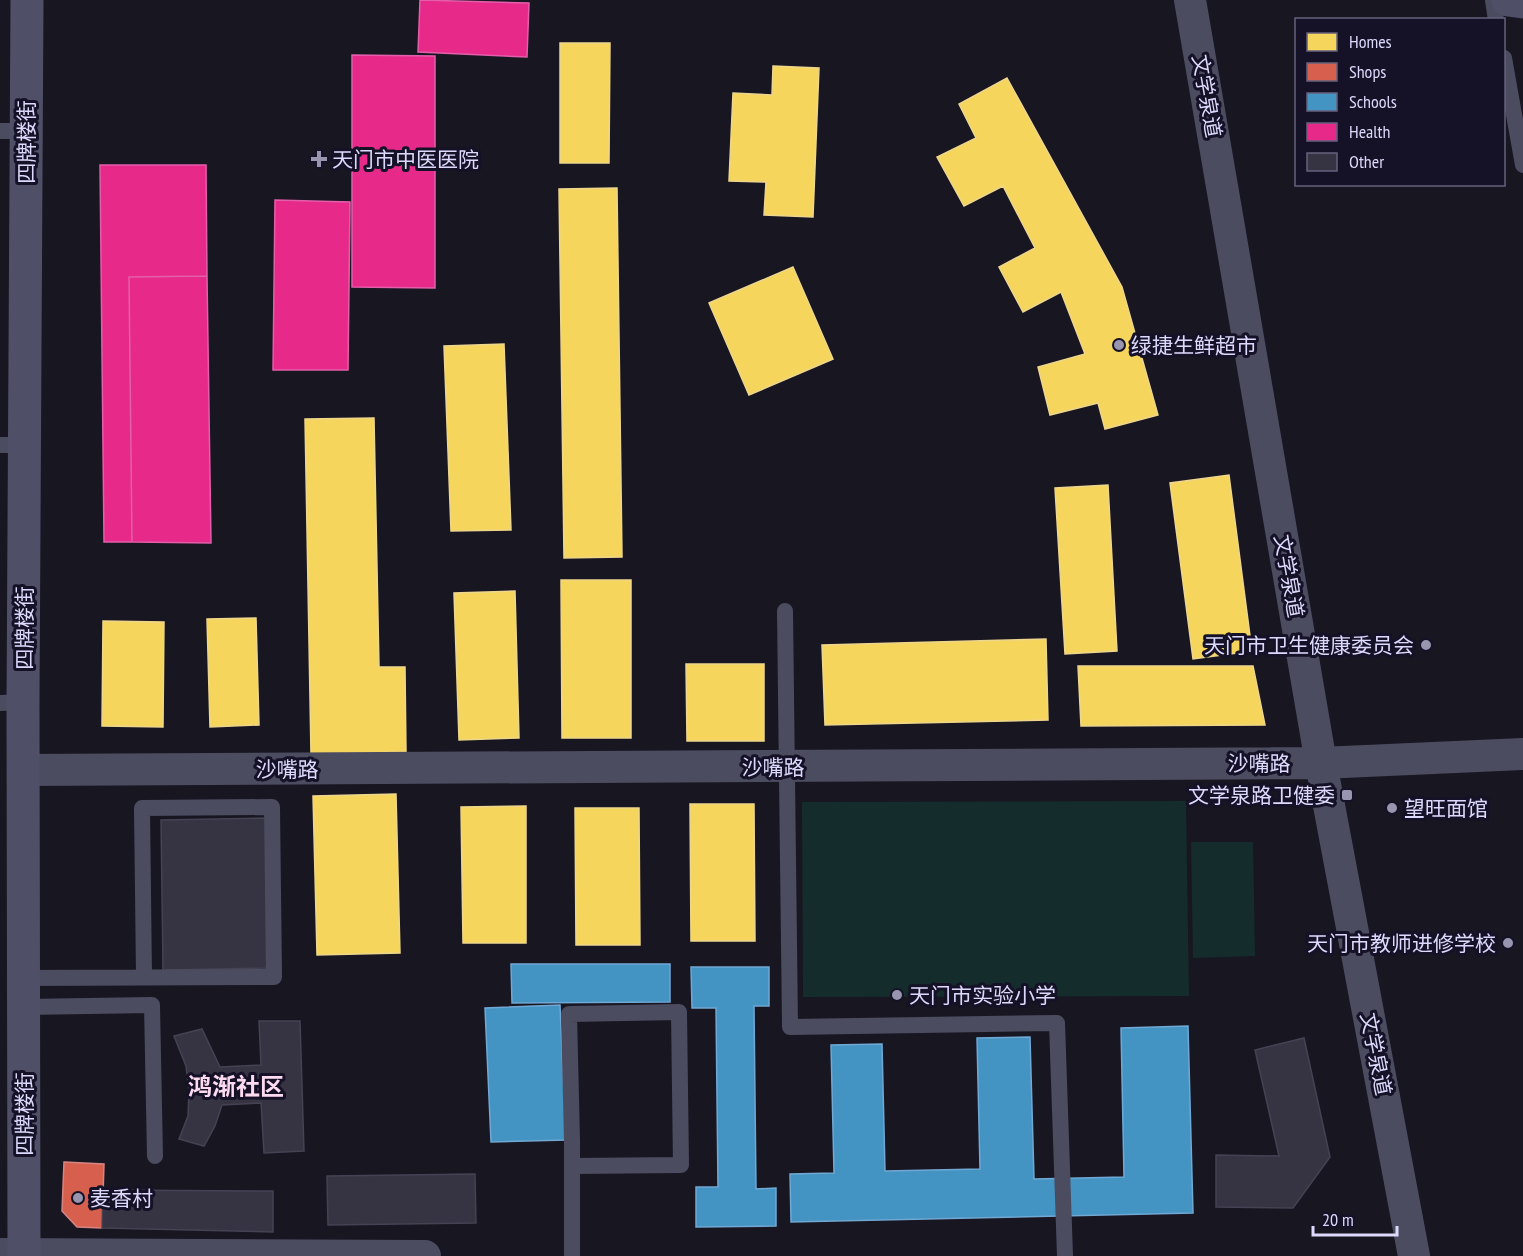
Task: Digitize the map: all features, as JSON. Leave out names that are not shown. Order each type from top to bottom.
[{"type":"street","name":"四牌楼街","points":[[16,1254],[24,992],[23,770],[12,703],[13,131],[27,0]]},
{"type":"street","name":"文学泉道","points":[[1190,0],[1321,763],[1414,1256]]},
{"type":"street","points":[[1508,0],[1523,2]]},
{"type":"street","name":"沙嘴路","points":[[23,770],[1321,763],[1523,754]]},
{"type":"street","points":[[16,1254],[425,1256]]},
{"type":"lane","points":[[1493,0],[1496,18]]},
{"type":"lane","points":[[1505,69],[1523,165]]},
{"type":"lane","points":[[785,611],[790,1027],[1057,1023],[1065,1256]]},
{"type":"lane","points":[[24,992],[144,977],[274,976],[272,807],[142,808],[144,977]]},
{"type":"lane","points":[[24,992],[152,1005],[155,1156]]},
{"type":"lane","points":[[572,1256],[573,1166],[569,1014],[678,1012],[681,1165],[573,1166]]},
{"type":"green space","points":[[1186,801],[1189,996],[803,997],[802,802]]},
{"type":"green space","points":[[1191,842],[1253,842],[1255,956],[1193,958]]},
{"type":"building: Homes","points":[[560,43],[610,43],[609,163],[560,163]]},
{"type":"building: Homes","points":[[773,66],[819,68],[813,217],[764,215],[766,182],[729,181],[733,93],[772,95]]},
{"type":"building: Homes","points":[[1007,78],[1122,287],[1158,415],[1105,429],[1098,403],[1050,415],[1038,367],[1085,354],[1061,292],[1023,312],[999,267],[1035,248],[1003,186],[964,206],[937,157],[976,138],[959,104]]},
{"type":"building: Homes","points":[[617,188],[622,557],[564,558],[559,189]]},
{"type":"building: Homes","points":[[793,267],[833,359],[749,395],[709,303]]},
{"type":"building: Homes","points":[[504,344],[511,530],[451,531],[444,346]]},
{"type":"building: Homes","points":[[374,418],[379,667],[405,667],[406,752],[311,754],[305,419]]},
{"type":"building: Homes","points":[[1229,475],[1252,651],[1193,659],[1170,483]]},
{"type":"building: Homes","points":[[1108,485],[1117,651],[1065,654],[1055,488]]},
{"type":"building: Homes","points":[[561,580],[631,580],[631,738],[562,738]]},
{"type":"building: Homes","points":[[515,591],[519,738],[459,740],[454,593]]},
{"type":"building: Homes","points":[[256,618],[259,725],[210,727],[207,619]]},
{"type":"building: Homes","points":[[103,621],[164,622],[163,727],[102,726]]},
{"type":"building: Homes","points":[[1046,639],[1048,720],[825,725],[822,645]]},
{"type":"building: Homes","points":[[686,664],[764,664],[764,741],[687,741]]},
{"type":"building: Homes","points":[[1078,666],[1253,666],[1265,725],[1081,726]]},
{"type":"building: Homes","points":[[396,794],[400,953],[317,955],[313,796]]},
{"type":"building: Homes","points":[[690,804],[754,804],[755,941],[691,941]]},
{"type":"building: Homes","points":[[526,806],[526,943],[463,943],[461,807]]},
{"type":"building: Homes","points":[[575,808],[639,808],[640,945],[576,945]]},
{"type":"building: Shops","points":[[64,1162],[104,1164],[102,1228],[77,1227],[62,1211]]},
{"type":"building: Schools","points":[[511,964],[670,964],[670,1002],[512,1003]]},
{"type":"building: Schools","points":[[691,967],[769,967],[769,1006],[754,1006],[756,1189],[776,1188],[776,1226],[696,1227],[696,1187],[718,1187],[716,1008],[692,1008]]},
{"type":"building: Schools","points":[[560,1005],[566,1140],[491,1142],[485,1008]]},
{"type":"building: Schools","points":[[1188,1026],[1193,1213],[791,1222],[790,1174],[834,1173],[831,1045],[882,1044],[885,1171],[980,1169],[977,1038],[1030,1037],[1034,1179],[1124,1177],[1121,1028]]},
{"type":"building: Health","points":[[420,0],[529,3],[527,57],[418,52]]},
{"type":"building: Health","points":[[352,55],[435,56],[435,288],[352,287]]},
{"type":"building: Health","points":[[100,165],[206,165],[207,276],[129,277],[132,542],[104,542]]},
{"type":"building: Health","points":[[275,200],[350,202],[348,370],[273,370]]},
{"type":"building: Health","points":[[207,276],[211,543],[132,542],[129,277]]},
{"type":"building: Other","points":[[267,818],[269,968],[163,970],[161,820]]},
{"type":"building: Other","points":[[259,1021],[300,1021],[304,1151],[264,1153],[261,1103],[222,1105],[215,1126],[204,1146],[179,1139],[188,1116],[189,1091],[186,1066],[174,1036],[202,1029],[220,1067],[261,1065]]},
{"type":"building: Other","points":[[1304,1038],[1330,1157],[1293,1208],[1216,1207],[1216,1155],[1279,1156],[1255,1050]]},
{"type":"building: Other","points":[[475,1174],[476,1223],[328,1225],[327,1176]]},
{"type":"building: Other","points":[[103,1190],[273,1191],[273,1232],[102,1228]]},
{"type":"place","name":"天门市中医医院","points":[[319,159]]},
{"type":"place","name":"绿捷生鲜超市","points":[[1119,345]]},
{"type":"place","name":"天门市卫生健康委员会","points":[[1426,645]]},
{"type":"place","name":"文学泉路卫健委","points":[[1347,795]]},
{"type":"place","name":"望旺面馆","points":[[1392,808]]},
{"type":"place","name":"天门市教师进修学校","points":[[1508,943]]},
{"type":"place","name":"天门市实验小学","points":[[897,995]]},
{"type":"place","name":"麦香村","points":[[78,1198]]},
{"type":"district","name":"鸿渐社区","points":[[236,1086]]}]
